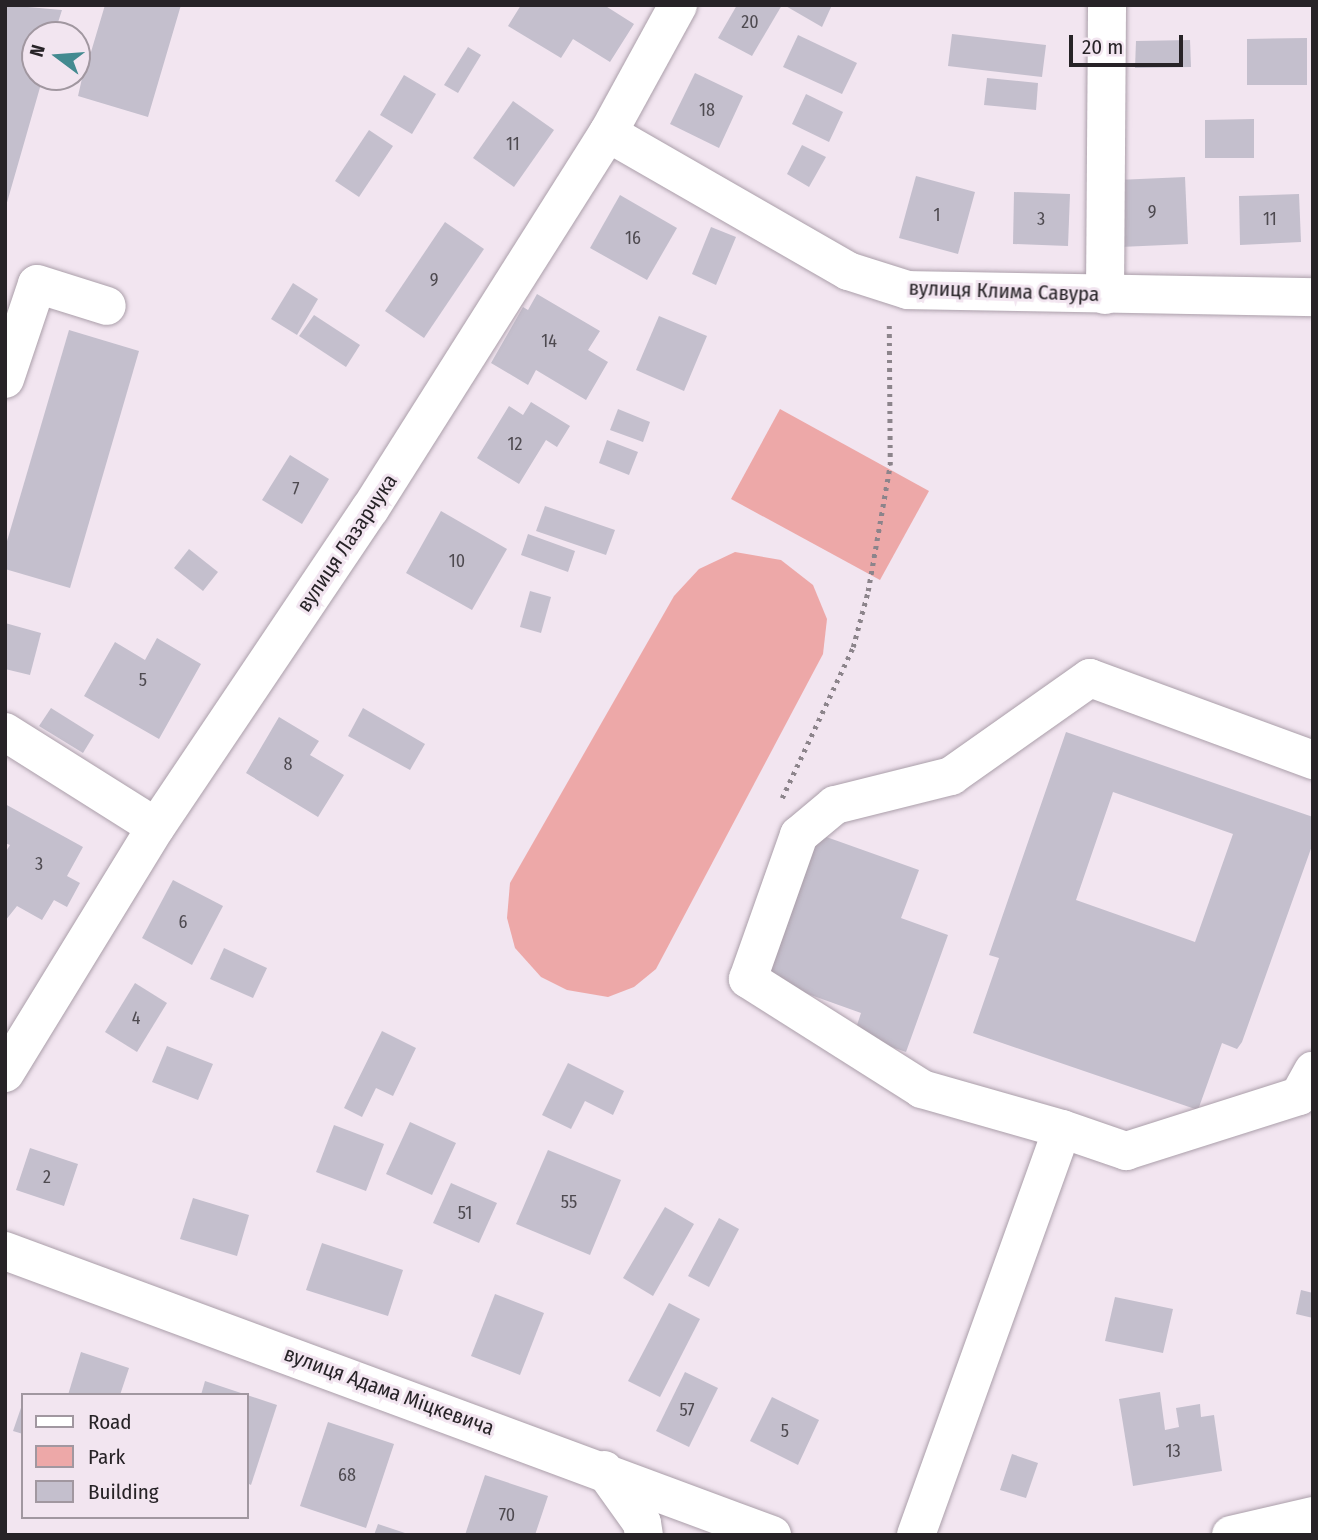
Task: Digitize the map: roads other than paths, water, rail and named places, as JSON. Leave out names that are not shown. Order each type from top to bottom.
[{"type":"street","name":"вулиця Лазарчука","points":[[5,1073],[156,827],[370,509],[608,133],[678,5]]},
{"type":"street","points":[[1105,295],[1107,5]]},
{"type":"street","name":"вулиця Клима Савура","points":[[608,133],[848,271],[908,290],[1313,298]]},
{"type":"street","points":[[5,379],[37,284],[107,306]]},
{"type":"street","points":[[1313,760],[1090,678],[951,776],[835,805],[799,835],[748,979],[922,1089],[1062,1129],[1126,1151],[1299,1096],[1313,1071]]},
{"type":"street","points":[[5,732],[156,827]]},
{"type":"street","points":[[916,1535],[1062,1129]]},
{"type":"street","name":"вулиця Адама Міцкевича","points":[[5,1251],[604,1470],[772,1535]]},
{"type":"street","points":[[604,1470],[642,1523],[644,1535]]},
{"type":"street","points":[[1231,1535],[1313,1517]]}]
